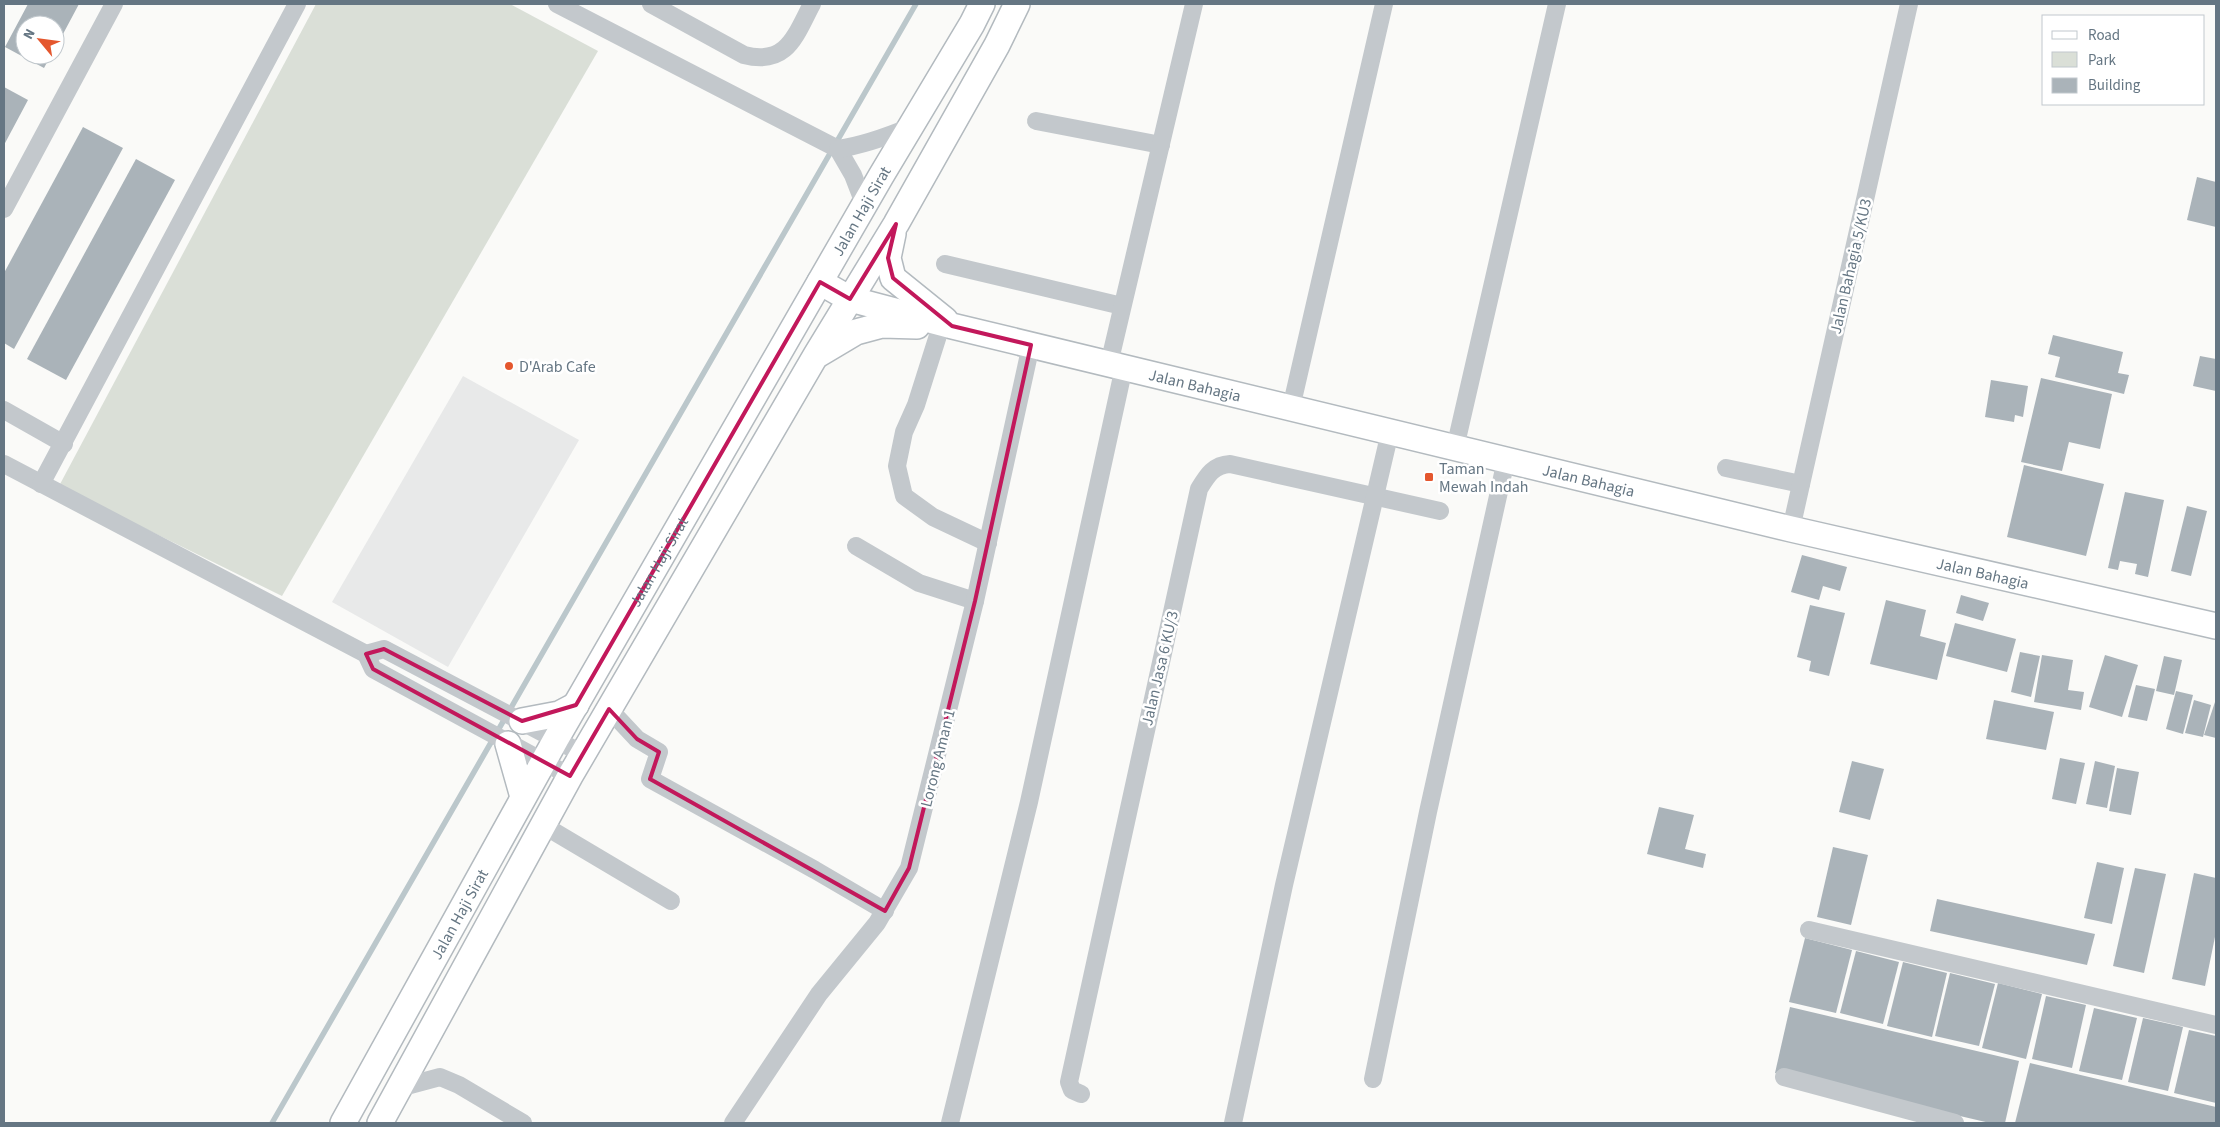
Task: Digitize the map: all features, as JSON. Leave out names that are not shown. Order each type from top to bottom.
[{"type":"main road","name":"Jalan Haji Sirat","points":[[343,1123],[543,761],[982,4]]},
{"type":"main road","name":"Jalan Haji Sirat","points":[[380,1123],[570,776],[816,355],[896,224],[997,45],[1017,4]]},
{"type":"main road","points":[[896,224],[888,258],[892,278],[946,326]]},
{"type":"main road","name":"Jalan Bahagia","points":[[820,282],[850,299],[946,326],[1116,365],[1791,529],[2216,626]]},
{"type":"main road","points":[[816,355],[856,332],[882,326],[946,326]]},
{"type":"main road","points":[[518,720],[558,714],[576,705]]},
{"type":"main road","points":[[506,743],[524,797]]},
{"type":"street","points":[[4,209],[114,4]]},
{"type":"street","points":[[41,484],[297,4]]},
{"type":"street","points":[[557,4],[838,149],[853,175],[865,206]]},
{"type":"street","points":[[651,4],[744,55],[758,58],[770,57],[782,52],[790,44],[812,4]]},
{"type":"street","points":[[950,1123],[1031,792],[1116,365],[1122,306],[1194,4]]},
{"type":"street","points":[[1291,408],[1384,4]]},
{"type":"street","points":[[1455,448],[1556,4]]},
{"type":"street","name":"Jalan Bahagia 5/KU3","points":[[1791,529],[1910,4]]},
{"type":"street","points":[[1036,121],[1161,145]]},
{"type":"street","points":[[838,149],[860,146],[881,140],[910,127]]},
{"type":"street","points":[[945,264],[1122,306]]},
{"type":"street","points":[[946,326],[904,432],[897,466],[904,496],[933,517],[988,543]]},
{"type":"street","name":"Lorong Aman 1","points":[[733,1123],[819,994],[885,912],[909,868],[975,601],[1031,345]]},
{"type":"street","points":[[4,410],[64,444]]},
{"type":"street","points":[[1233,1123],[1284,885],[1390,432]]},
{"type":"street","points":[[1373,1079],[1428,812],[1506,460]]},
{"type":"street","points":[[4,464],[366,654],[373,669],[506,743],[570,776]]},
{"type":"street","name":"Jalan Jasa 6 KU/3","points":[[1080,1094],[1072,1090],[1069,1082],[1199,489],[1207,476],[1219,465],[1230,464],[1440,511]]},
{"type":"street","points":[[1726,468],[1801,484]]},
{"type":"street","points":[[856,546],[919,583],[975,601]]},
{"type":"street","points":[[366,654],[384,650],[583,754]]},
{"type":"street","points":[[609,709],[637,740],[658,752],[650,780],[815,870],[885,912]]},
{"type":"street","points":[[543,825],[671,901]]},
{"type":"street","points":[[1809,930],[2216,1025]]},
{"type":"street","points":[[1784,1076],[1955,1123]]},
{"type":"street","points":[[399,1088],[440,1077],[459,1084],[523,1123]]},
{"type":"highlighted area","points":[[896,224],[888,258],[893,278],[952,326],[1031,345],[975,601],[909,868],[885,911],[650,779],[659,752],[637,739],[609,709],[570,776],[373,669],[366,654],[384,649],[522,721],[576,705],[820,282],[850,299]]},
{"type":"shaded area","points":[[463,376],[579,440],[448,667],[332,602]]},
{"type":"green space","points":[[316,4],[510,4],[598,51],[282,596],[59,486]]},
{"type":"building","points":[[28,4],[79,4],[65,30],[65,15],[22,15]]},
{"type":"building","points":[[15,28],[15,52],[5,47]]},
{"type":"building","points":[[4,87],[28,100],[4,145]]},
{"type":"building","points":[[83,127],[123,148],[14,349],[4,343],[4,273]]},
{"type":"building","points":[[136,159],[175,180],[66,380],[27,359]]},
{"type":"building","points":[[2197,177],[2216,182],[2216,227],[2187,220]]},
{"type":"building","points":[[2053,335],[2123,352],[2118,373],[2129,375],[2124,394],[2055,377],[2060,357],[2048,354]]},
{"type":"building","points":[[2200,356],[2216,359],[2216,391],[2193,386]]},
{"type":"building","points":[[2041,378],[2112,394],[2100,449],[2069,442],[2062,471],[2021,462]]},
{"type":"building","points":[[1991,380],[2028,386],[2023,417],[2015,415],[2014,422],[1985,417]]},
{"type":"building","points":[[2024,465],[2104,484],[2086,556],[2007,537]]},
{"type":"building","points":[[2125,492],[2164,500],[2148,577],[2135,574],[2137,564],[2120,561],[2118,570],[2108,568]]},
{"type":"building","points":[[2187,506],[2207,511],[2191,576],[2171,571]]},
{"type":"building","points":[[1802,555],[1847,567],[1840,591],[1823,586],[1819,600],[1791,592]]},
{"type":"building","points":[[1961,595],[1989,603],[1983,621],[1956,613]]},
{"type":"building","points":[[1886,600],[1926,610],[1920,636],[1946,643],[1937,680],[1870,664]]},
{"type":"building","points":[[1810,605],[1845,613],[1829,676],[1809,671],[1811,661],[1797,657]]},
{"type":"building","points":[[1955,623],[2016,639],[2007,672],[1946,656]]},
{"type":"building","points":[[2020,652],[2040,656],[2031,697],[2011,692]]},
{"type":"building","points":[[2042,655],[2073,660],[2068,690],[2084,692],[2081,710],[2034,702]]},
{"type":"building","points":[[2105,655],[2138,665],[2122,717],[2089,707]]},
{"type":"building","points":[[2164,656],[2182,660],[2174,695],[2156,691]]},
{"type":"building","points":[[2136,685],[2155,689],[2147,721],[2128,717]]},
{"type":"building","points":[[2176,691],[2193,695],[2183,734],[2166,729]]},
{"type":"building","points":[[2216,699],[2216,738],[2204,735]]},
{"type":"building","points":[[1994,700],[2054,712],[2046,750],[1986,739]]},
{"type":"building","points":[[2194,700],[2211,705],[2203,737],[2185,733]]},
{"type":"building","points":[[2060,758],[2085,763],[2076,804],[2052,799]]},
{"type":"building","points":[[1852,761],[1884,769],[1870,820],[1839,812]]},
{"type":"building","points":[[2095,761],[2115,766],[2107,808],[2086,804]]},
{"type":"building","points":[[2117,768],[2139,772],[2131,815],[2109,811]]},
{"type":"building","points":[[1659,807],[1694,815],[1685,849],[1706,854],[1703,868],[1647,854]]},
{"type":"building","points":[[1833,847],[1868,855],[1851,925],[1817,917]]},
{"type":"building","points":[[2097,862],[2124,868],[2112,924],[2084,918]]},
{"type":"building","points":[[2135,868],[2166,874],[2144,973],[2113,966]]},
{"type":"building","points":[[2194,873],[2216,878],[2216,932],[2205,986],[2172,979]]},
{"type":"building","points":[[1937,899],[2095,934],[2087,965],[1930,931]]},
{"type":"building","points":[[1805,938],[1852,950],[1836,1013],[1789,1002]]},
{"type":"building","points":[[1856,951],[1899,962],[1883,1024],[1840,1013]]},
{"type":"building","points":[[1903,962],[1947,973],[1932,1037],[1887,1026]]},
{"type":"building","points":[[1950,973],[1995,984],[1979,1046],[1935,1036]]},
{"type":"building","points":[[1998,983],[2042,994],[2026,1059],[1982,1048]]},
{"type":"building","points":[[2046,996],[2086,1005],[2072,1068],[2032,1059]]},
{"type":"building","points":[[1790,1007],[2019,1061],[2005,1123],[1990,1123],[1775,1073]]},
{"type":"building","points":[[2094,1008],[2137,1018],[2122,1080],[2079,1071]]},
{"type":"building","points":[[2143,1018],[2183,1027],[2168,1091],[2128,1082]]},
{"type":"building","points":[[2189,1030],[2216,1036],[2216,1103],[2174,1093]]},
{"type":"building","points":[[2030,1063],[2216,1107],[2216,1123],[2015,1123]]},
{"type":"waterway","points":[[272,1123],[916,4]]},
{"type":"place","name":"D'Arab Cafe","points":[[509,366]]},
{"type":"place","name":"Taman Mewah Indah","points":[[1429,477]]}]
